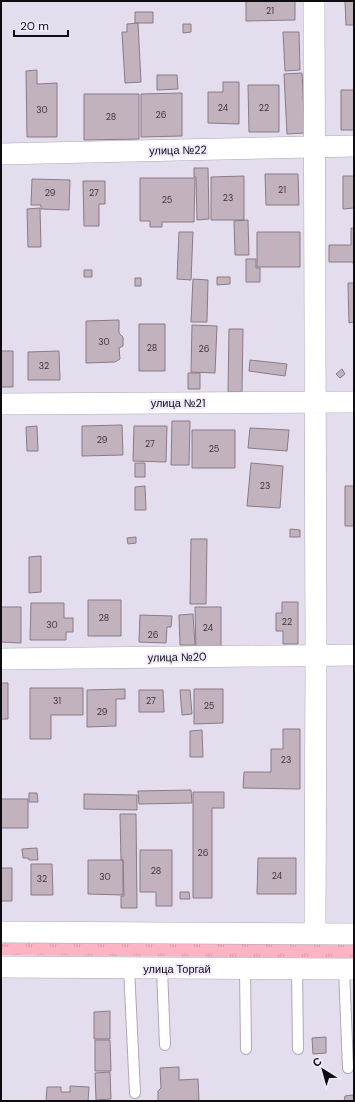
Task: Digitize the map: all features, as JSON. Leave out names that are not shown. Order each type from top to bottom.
[{"type":"street","points":[[314,1],[316,654],[314,933]]},
{"type":"street","name":"улица №22","points":[[1,154],[354,146]]},
{"type":"street","name":"улица №21","points":[[1,404],[354,402]]},
{"type":"street","name":"улица №20","points":[[1,659],[316,654],[354,655]]},
{"type":"street","points":[[1,932],[354,934]]},
{"type":"street","name":"улица Торгай","points":[[1,967],[349,969]]},
{"type":"lane","points":[[130,968],[135,1093]]},
{"type":"lane","points":[[162,969],[165,1045]]},
{"type":"lane","points":[[245,969],[246,1049]]},
{"type":"lane","points":[[297,969],[298,1048]]},
{"type":"lane","points":[[348,1068],[349,969]]},
{"type":"green space","points":[[1,942],[354,942],[354,958],[1,955]]},
{"type":"building","points":[[246,1],[295,1],[295,20],[246,21]]},
{"type":"building","points":[[345,1],[354,1],[354,25],[346,25]]},
{"type":"building","points":[[135,12],[153,12],[153,23],[135,23]]},
{"type":"building","points":[[138,23],[141,82],[125,83],[122,32],[127,32],[127,24]]},
{"type":"building","points":[[183,24],[191,24],[191,32],[183,33]]},
{"type":"building","points":[[283,32],[299,32],[300,70],[285,71]]},
{"type":"building","points":[[37,70],[37,84],[57,83],[57,137],[27,137],[26,71]]},
{"type":"building","points":[[302,73],[305,133],[287,134],[284,74]]},
{"type":"building","points":[[157,75],[177,75],[178,89],[157,90]]},
{"type":"building","points":[[223,82],[239,82],[239,124],[208,123],[208,92],[223,92]]},
{"type":"building","points":[[248,85],[279,85],[279,132],[249,132]]},
{"type":"building","points":[[341,90],[354,90],[354,130],[341,130]]},
{"type":"building","points":[[182,93],[182,136],[141,137],[141,94]]},
{"type":"building","points":[[84,94],[139,94],[139,139],[84,140]]},
{"type":"building","points":[[194,168],[208,168],[209,219],[197,220],[196,177],[194,177]]},
{"type":"building","points":[[265,174],[298,174],[299,205],[266,205]]},
{"type":"building","points":[[244,176],[244,220],[211,220],[211,177]]},
{"type":"building","points":[[343,176],[354,176],[354,208],[343,209]]},
{"type":"building","points":[[140,178],[195,178],[194,222],[162,222],[162,227],[150,227],[150,221],[140,221]]},
{"type":"building","points":[[32,179],[70,180],[69,210],[41,209],[41,205],[31,205]]},
{"type":"building","points":[[83,181],[105,181],[105,204],[99,204],[99,226],[84,226]]},
{"type":"building","points":[[40,208],[41,247],[28,247],[27,209]]},
{"type":"building","points":[[248,220],[249,255],[235,255],[234,221]]},
{"type":"building","points":[[351,228],[354,228],[354,268],[353,262],[329,262],[329,245],[351,245]]},
{"type":"building","points":[[179,232],[193,232],[191,280],[177,279]]},
{"type":"building","points":[[257,232],[300,232],[300,267],[257,267]]},
{"type":"building","points":[[246,259],[256,259],[256,268],[260,268],[260,282],[246,282]]},
{"type":"building","points":[[84,270],[92,270],[92,277],[84,277]]},
{"type":"building","points":[[217,277],[230,277],[230,284],[217,285]]},
{"type":"building","points":[[135,278],[141,278],[141,286],[135,286]]},
{"type":"building","points":[[193,279],[208,280],[207,322],[191,322]]},
{"type":"building","points":[[348,283],[354,283],[354,322],[349,323]]},
{"type":"building","points":[[119,320],[119,333],[123,337],[123,346],[119,348],[120,359],[115,362],[86,363],[86,321]]},
{"type":"building","points":[[139,324],[165,324],[165,371],[139,371]]},
{"type":"building","points":[[192,325],[217,326],[215,373],[191,372]]},
{"type":"building","points":[[229,329],[243,329],[242,392],[228,392]]},
{"type":"building","points":[[1,351],[13,351],[13,387],[1,387]]},
{"type":"building","points":[[59,351],[60,380],[28,380],[28,352]]},
{"type":"building","points":[[250,360],[287,364],[285,376],[249,371]]},
{"type":"building","points":[[342,369],[345,374],[340,378],[336,374]]},
{"type":"building","points":[[188,373],[200,373],[200,389],[188,389]]},
{"type":"building","points":[[172,421],[190,421],[189,465],[171,465]]},
{"type":"building","points":[[122,425],[123,455],[82,456],[82,426]]},
{"type":"building","points":[[37,426],[38,451],[27,451],[26,427]]},
{"type":"building","points":[[134,426],[167,426],[166,462],[133,461]]},
{"type":"building","points":[[250,428],[289,430],[287,451],[248,448]]},
{"type":"building","points":[[192,430],[235,430],[235,468],[192,468]]},
{"type":"building","points":[[135,463],[145,463],[145,477],[135,477]]},
{"type":"building","points":[[251,463],[283,466],[280,508],[247,506]]},
{"type":"building","points":[[145,486],[146,510],[135,510],[135,487]]},
{"type":"building","points":[[345,486],[354,486],[354,526],[345,526]]},
{"type":"building","points":[[290,529],[300,530],[300,537],[290,537]]},
{"type":"building","points":[[136,537],[136,543],[128,544],[127,538]]},
{"type":"building","points":[[191,539],[207,539],[206,604],[190,604]]},
{"type":"building","points":[[41,556],[41,592],[29,593],[29,557]]},
{"type":"building","points":[[88,600],[121,600],[121,636],[88,636]]},
{"type":"building","points":[[282,602],[298,602],[298,644],[283,644],[283,631],[276,631],[276,613],[282,613]]},
{"type":"building","points":[[31,603],[64,603],[64,618],[73,618],[73,632],[66,632],[66,640],[30,640]]},
{"type":"building","points":[[1,607],[21,607],[21,643],[1,642]]},
{"type":"building","points":[[195,607],[221,607],[221,649],[196,650]]},
{"type":"building","points":[[193,614],[195,645],[180,645],[179,615]]},
{"type":"building","points":[[140,615],[172,616],[171,627],[167,627],[166,643],[139,642]]},
{"type":"building","points":[[1,683],[8,683],[8,719],[1,719]]},
{"type":"building","points":[[30,688],[83,688],[83,715],[51,715],[51,739],[30,739]]},
{"type":"building","points":[[125,689],[125,699],[116,699],[116,726],[87,727],[87,690]]},
{"type":"building","points":[[194,689],[223,689],[223,723],[194,724]]},
{"type":"building","points":[[139,690],[163,690],[164,712],[139,712]]},
{"type":"building","points":[[180,690],[190,690],[192,714],[182,715]]},
{"type":"building","points":[[283,729],[300,729],[300,789],[243,788],[244,772],[271,772],[271,749],[283,749]]},
{"type":"building","points":[[202,730],[203,757],[190,757],[190,731]]},
{"type":"building","points":[[191,790],[192,803],[139,804],[138,791]]},
{"type":"building","points":[[193,792],[224,792],[224,808],[212,808],[212,898],[193,898]]},
{"type":"building","points":[[29,793],[37,793],[38,802],[29,802]]},
{"type":"building","points":[[84,794],[137,795],[137,810],[84,809]]},
{"type":"building","points":[[1,799],[28,799],[28,828],[1,828]]},
{"type":"building","points":[[120,814],[136,814],[137,908],[121,908],[121,896],[124,896],[123,860],[121,860]]},
{"type":"building","points":[[37,848],[38,860],[23,858],[22,849]]},
{"type":"building","points":[[140,850],[172,850],[172,906],[156,906],[156,892],[140,892]]},
{"type":"building","points":[[258,858],[296,858],[296,894],[257,894]]},
{"type":"building","points":[[88,860],[123,860],[123,895],[88,894]]},
{"type":"building","points":[[31,864],[52,864],[53,895],[31,895]]},
{"type":"building","points":[[1,868],[12,868],[12,901],[1,901]]},
{"type":"building","points":[[180,892],[189,892],[190,899],[180,899]]},
{"type":"building","points":[[110,1011],[110,1039],[94,1039],[94,1012]]},
{"type":"building","points":[[326,1037],[326,1053],[313,1054],[312,1038]]},
{"type":"building","points":[[95,1040],[110,1040],[111,1071],[95,1071]]},
{"type":"building","points":[[179,1067],[179,1080],[198,1079],[199,1101],[158,1101],[158,1091],[161,1088],[160,1068]]},
{"type":"building","points":[[110,1072],[111,1099],[96,1100],[95,1073]]},
{"type":"building","points":[[70,1086],[89,1087],[88,1101],[46,1101],[47,1087],[61,1087],[61,1092],[70,1092]]},
{"type":"building","points":[[353,1095],[354,1101],[344,1101],[345,1096]]}]
